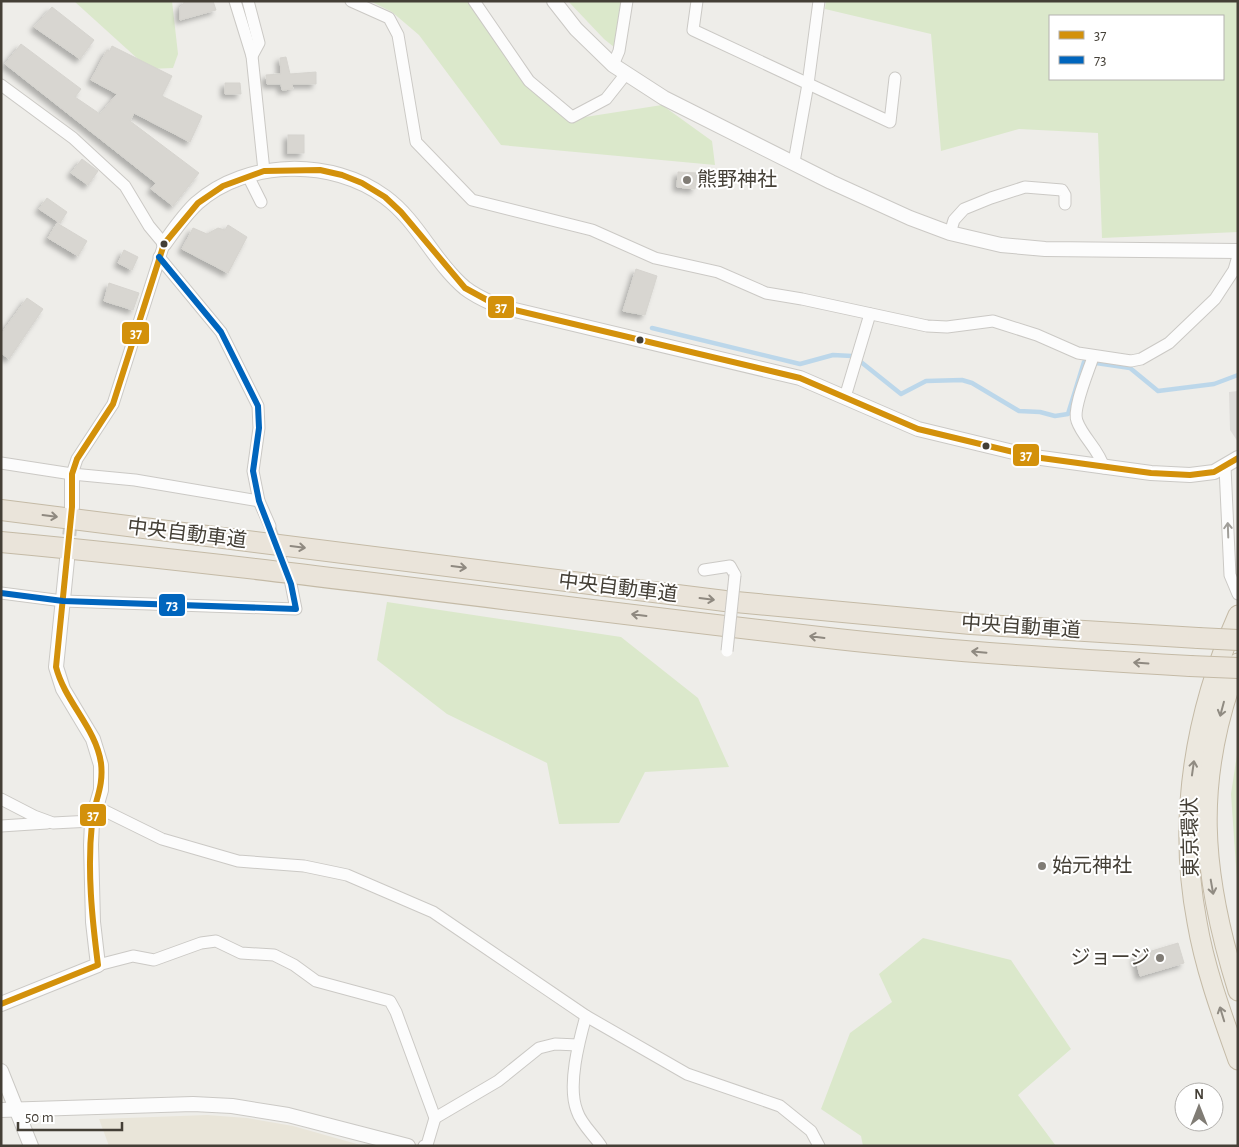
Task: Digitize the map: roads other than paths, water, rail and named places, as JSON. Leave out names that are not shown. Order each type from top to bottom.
[{"type":"highway","name":"中央自動車道","points":[[1,510],[725,601],[971,624],[1238,640]]},
{"type":"highway","name":"中央自動車道","points":[[1,542],[471,594],[839,639],[1004,654],[1238,668]]},
{"type":"highway","name":"東京環状","points":[[1238,615],[1222,654],[1206,703],[1196,748],[1190,792],[1189,837],[1192,884],[1199,934],[1238,1060]]},
{"type":"highway","name":"東京環状","points":[[1237,985],[1233,960],[1218,918],[1208,864],[1207,810],[1216,736],[1223,704],[1238,663]]},
{"type":"highway","points":[[1212,979],[1233,960]]},
{"type":"highway","points":[[1212,979],[1237,985]]},
{"type":"street","points":[[235,1],[252,56],[264,171]]},
{"type":"street","points":[[248,1],[259,43],[252,56]]},
{"type":"street","points":[[351,1],[389,18],[398,35],[416,142],[472,200],[592,230],[655,258],[718,272],[766,294],[927,326],[947,327],[993,320],[1093,357],[1131,361],[1141,359],[1169,343],[1215,299],[1234,270],[1238,256]]},
{"type":"street","points":[[474,1],[529,81],[572,117],[606,99],[625,74]]},
{"type":"street","points":[[554,1],[576,29],[625,74],[708,122],[910,218],[950,233],[1001,245],[1046,249],[1238,251]]},
{"type":"street","points":[[613,65],[619,51],[627,1]]},
{"type":"street","points":[[697,1],[693,30],[890,122],[895,78]]},
{"type":"street","points":[[794,162],[808,84],[819,1]]},
{"type":"street","points":[[1,85],[72,138],[125,186],[149,226],[161,251],[222,332],[258,406],[259,428],[253,470],[259,501],[270,526]]},
{"type":"street","points":[[72,507],[72,474],[77,459],[113,404],[161,251],[198,202],[223,186],[264,171],[320,170],[342,175],[362,183],[385,197],[401,212],[465,288],[498,306],[800,378],[918,429],[1034,457],[1104,468],[1190,475],[1210,473],[1238,458]]},
{"type":"street","points":[[248,176],[261,202]]},
{"type":"street","points":[[950,233],[954,220],[964,208],[1025,187],[1062,190],[1065,196],[1065,204]]},
{"type":"street","points":[[845,397],[870,314]]},
{"type":"street","points":[[1093,357],[1076,411],[1076,421],[1101,456],[1104,468]]},
{"type":"street","points":[[1,463],[72,474],[135,480],[259,501]]},
{"type":"street","points":[[1224,467],[1230,575],[1238,594]]},
{"type":"street","points":[[67,560],[56,667],[63,689],[93,739],[99,753],[101,790],[92,821],[92,897],[98,965]]},
{"type":"street","points":[[704,570],[730,566],[735,576],[727,651]]},
{"type":"street","points":[[1,593],[63,601],[296,609],[291,584]]},
{"type":"street","points":[[1,798],[34,816],[52,823]]},
{"type":"street","points":[[97,807],[162,839],[238,861],[304,866],[347,875],[433,912],[586,1016],[687,1074],[780,1106],[811,1131],[819,1146]]},
{"type":"street","points":[[1,826],[92,821]]},
{"type":"street","points":[[1,1004],[98,965],[133,956],[154,960],[201,943],[216,941],[241,953],[274,955],[294,965],[316,981],[390,1001],[400,1022],[435,1118],[427,1145],[424,1146]]},
{"type":"street","points":[[586,1016],[578,1045],[574,1094],[577,1111],[601,1146]]},
{"type":"street","points":[[435,1118],[498,1081],[539,1048],[555,1044],[578,1045]]},
{"type":"street","points":[[1,1071],[31,1146]]},
{"type":"street","points":[[1,1110],[222,1105],[288,1115],[408,1146]]},
{"type":"waterway","points":[[652,328],[800,364],[833,355],[852,356]]},
{"type":"waterway","points":[[861,362],[901,394],[926,381],[962,380],[972,383],[1019,411],[1040,412],[1055,416],[1068,414],[1084,362]]},
{"type":"waterway","points":[[1096,363],[1130,368],[1158,391],[1214,384],[1238,375]]},
{"type":"tunnel","points":[[67,556],[72,510]]},
{"type":"tunnel","points":[[270,526],[288,577]]},
{"type":"place","name":"熊野神社","points":[[687,180]]},
{"type":"place","name":"始元神社","points":[[1042,866]]},
{"type":"place","name":"ジョージ","points":[[1160,958]]}]
